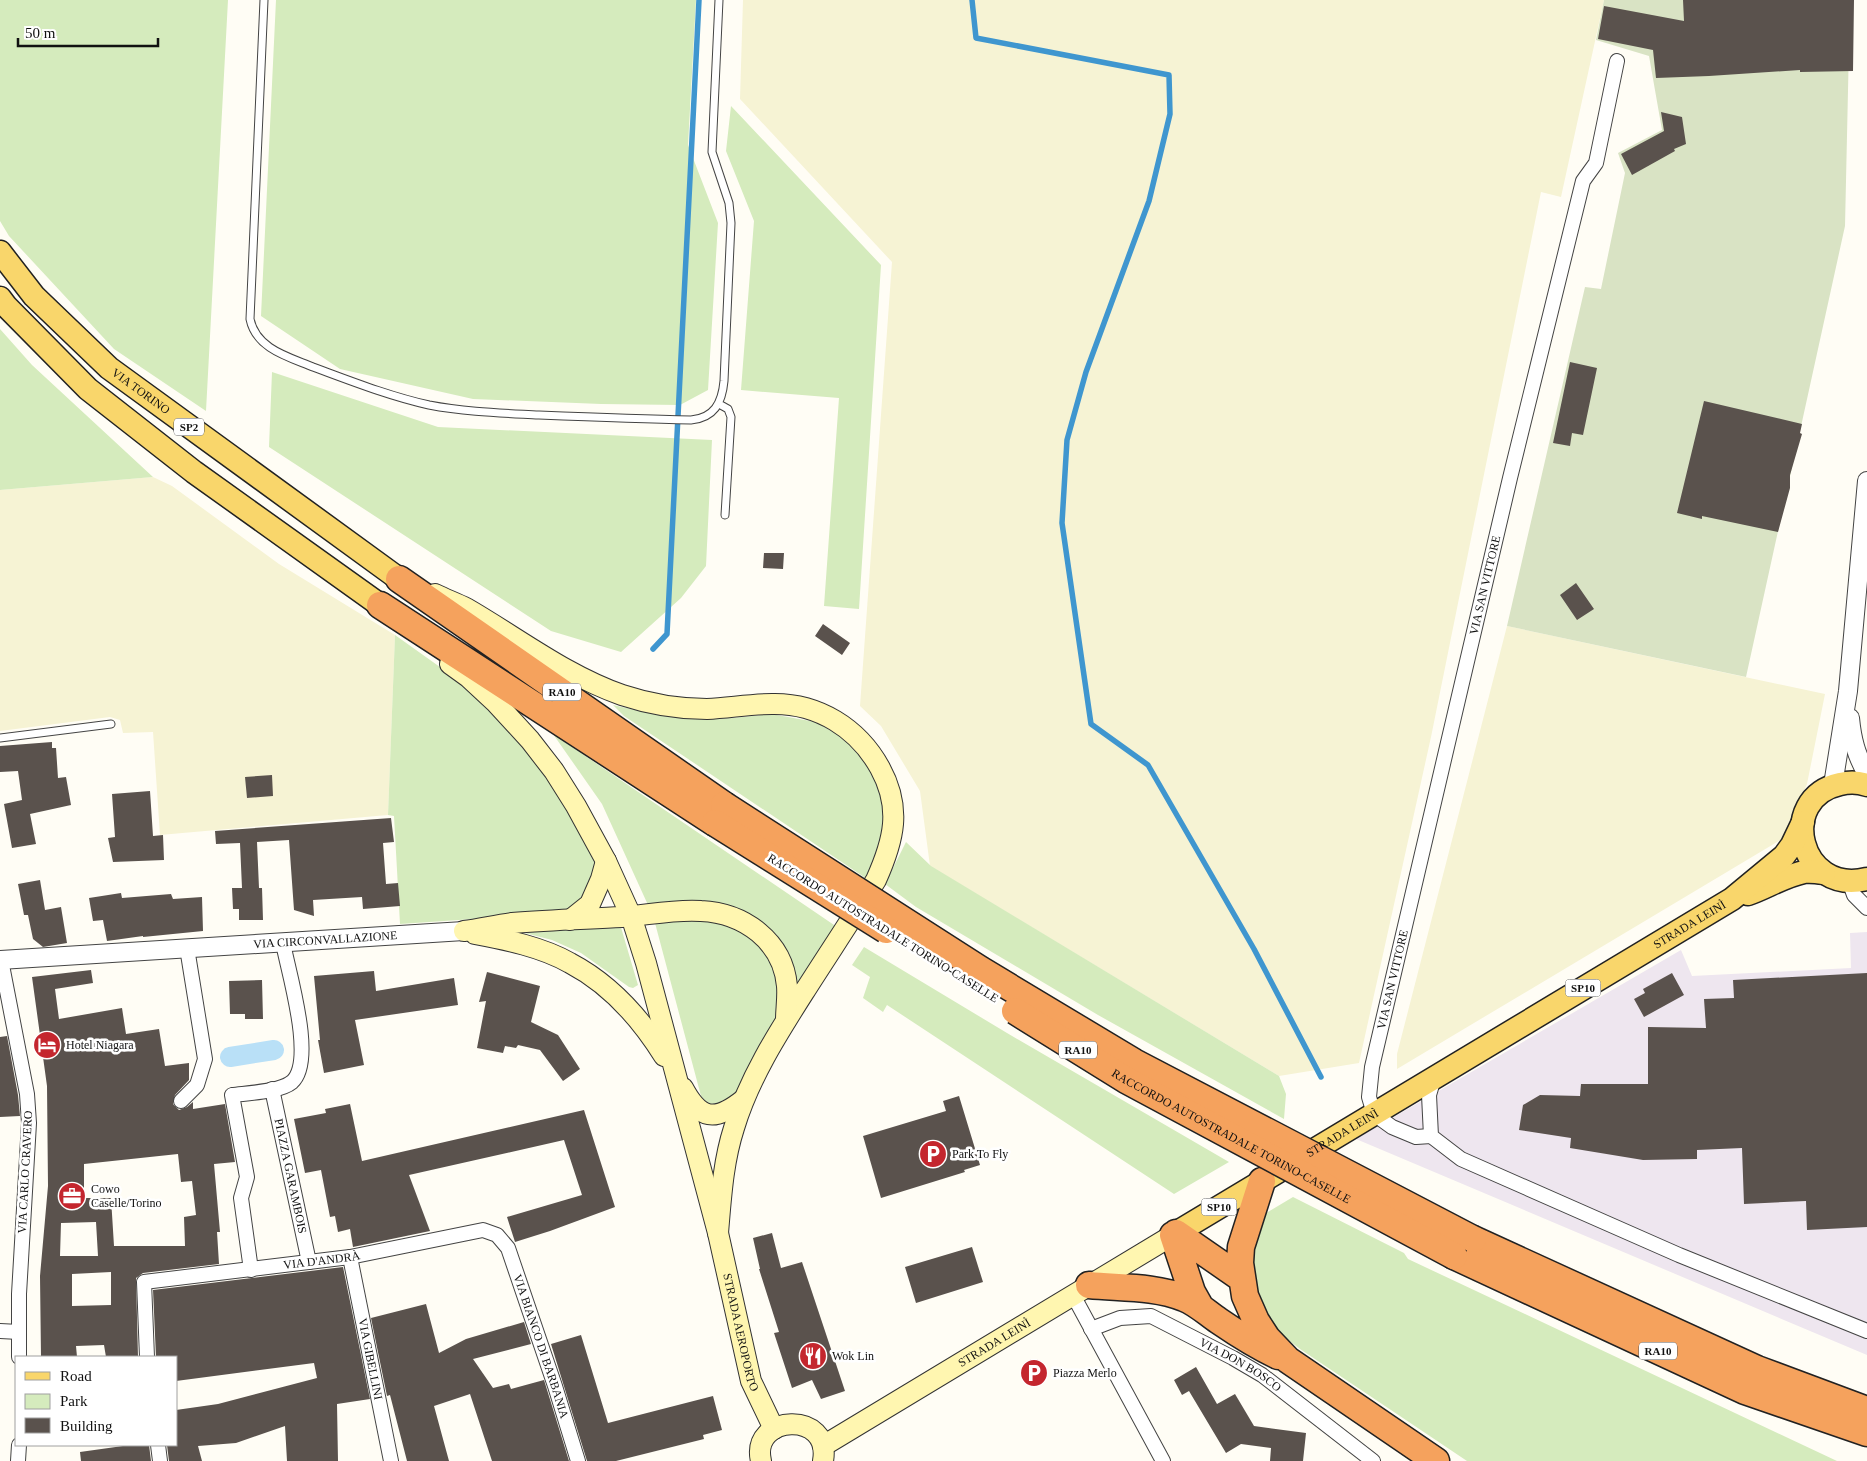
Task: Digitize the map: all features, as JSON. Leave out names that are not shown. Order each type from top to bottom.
[{"type":"highway","name":"RACCORDO AUTOSTRADALE TORINO-CASELLE","points":[[399,578],[720,814]]},
{"type":"highway","name":"RACCORDO AUTOSTRADALE TORINO-CASELLE","points":[[380,605],[720,814],[1126,1080],[1464,1247],[1745,1391],[1867,1432]]},
{"type":"highway","points":[[1262,1181],[1241,1247],[1241,1278],[1245,1296],[1256,1321],[1267,1338],[1288,1360]]},
{"type":"highway","points":[[1175,1234],[1241,1278]]},
{"type":"highway","points":[[1175,1234],[1192,1292],[1201,1308]]},
{"type":"highway","name":"RACCORDO AUTOSTRADALE TORINO-CASELLE","points":[[1464,1247],[1757,1369],[1867,1410]]},
{"type":"highway","points":[[1081,1290],[1143,1289],[1170,1293],[1186,1298],[1256,1346],[1288,1360],[1436,1461]]},
{"type":"highway","points":[[1820,1417],[1867,1440]]},
{"type":"main road","name":"VIA TORINO","points":[[0,252],[34,296],[109,368],[399,578]]},
{"type":"main road","name":"SP2","points":[[0,298],[88,389],[194,472],[380,605],[424,645],[468,677],[496,702],[530,740],[554,771],[576,806],[606,861],[631,916],[646,963],[718,1233]]},
{"type":"main road","name":"SP2","points":[[399,578],[465,608],[547,659],[582,678],[619,694],[646,702],[676,707],[707,709],[772,704],[797,705],[818,711],[841,723],[859,739],[876,761],[885,779],[892,798],[894,820],[889,847],[876,880],[786,1020],[757,1070],[743,1100],[725,1163],[718,1233]]},
{"type":"main road","points":[[1833,785],[1847,782],[1867,785]]},
{"type":"main road","name":"SP10","points":[[1802,822],[1806,810],[1813,800],[1833,785]]},
{"type":"main road","name":"STRADA LEINÌ","points":[[823,1454],[1081,1290],[1732,899],[1784,856],[1792,845],[1802,822]]},
{"type":"main road","points":[[1802,822],[1802,837],[1806,851],[1813,863],[1824,873]]},
{"type":"main road","points":[[570,920],[590,904],[601,880],[606,861]]},
{"type":"main road","name":"STRADA LEINÌ","points":[[1732,899],[1765,888],[1790,876],[1806,872],[1824,873]]},
{"type":"main road","name":"SP10","points":[[1824,873],[1836,879],[1858,880]]},
{"type":"main road","points":[[464,931],[511,923],[631,916],[676,911],[701,910],[722,913],[740,919],[755,928],[769,942],[780,961],[787,985],[786,1020]]},
{"type":"main road","points":[[464,931],[538,950],[570,962],[599,981],[633,1014],[656,1043],[696,1108],[707,1114],[716,1115],[729,1111],[743,1100]]},
{"type":"main road","name":"STRADA AEROPORTO","points":[[718,1233],[751,1381],[774,1429]]},
{"type":"main road","points":[[761,1461],[761,1446],[766,1436],[783,1424],[803,1425],[812,1430],[818,1437],[823,1454]]},
{"type":"street","name":"VIA SAN VITTORE","points":[[1374,1114],[1369,1097],[1372,1067],[1380,1032],[1515,458],[1583,181],[1596,164],[1617,62]]},
{"type":"street","points":[[1833,785],[1848,691],[1867,481]]},
{"type":"street","points":[[1848,691],[1853,742],[1867,774]]},
{"type":"street","points":[[1858,880],[1854,895],[1867,908]]},
{"type":"street","name":"VIA CIRCONVALLAZIONE","points":[[0,958],[464,931]]},
{"type":"street","points":[[251,1270],[241,1198],[247,1177],[232,1095],[281,1088],[293,1081],[302,1055],[302,1034],[283,943]]},
{"type":"street","points":[[181,1101],[197,1085],[205,1060],[187,948]]},
{"type":"street","name":"VIA CARLO CRAVERO","points":[[0,958],[27,1094],[28,1123],[19,1356]]},
{"type":"street","points":[[1431,1136],[1429,1095],[1434,1078]]},
{"type":"street","name":"PIAZZA GARAMBOIS","points":[[272,1089],[309,1262]]},
{"type":"street","points":[[1374,1114],[1392,1127],[1416,1137],[1431,1136],[1461,1159],[1479,1168],[1679,1255],[1867,1331]]},
{"type":"street","name":"VIA D'ANDRÀ","points":[[147,1356],[144,1282],[350,1257],[483,1230],[497,1235]]},
{"type":"street","name":"VIA BIANCO DI BARBANIA","points":[[497,1235],[508,1248],[555,1386],[578,1461]]},
{"type":"street","name":"VIA GIBELLINI","points":[[350,1257],[391,1461]]},
{"type":"street","points":[[1081,1290],[1091,1329],[1163,1461]]},
{"type":"street","name":"VIA DON BOSCO","points":[[1091,1329],[1120,1318],[1151,1316],[1262,1375],[1373,1461]]},
{"type":"street","points":[[0,1331],[20,1332]]},
{"type":"street","points":[[18,1461],[19,1446]]},
{"type":"street","points":[[158,1446],[160,1461]]},
{"type":"lane","points":[[264,0],[250,312],[251,325],[260,339],[277,352],[389,394],[428,405],[486,412],[664,420],[704,418],[719,404],[724,381],[731,222],[729,203],[712,152],[719,0]]},
{"type":"lane","points":[[719,404],[728,409],[731,418],[725,515]]},
{"type":"lane","points":[[0,738],[111,724]]},
{"type":"shaded area","points":[[743,0],[1604,0],[1561,197],[1541,192],[1431,737],[1359,1063],[1279,1076],[930,866],[920,791],[881,726],[860,706],[892,262],[740,99]]},
{"type":"shaded area","points":[[153,477],[172,486],[279,564],[395,635],[388,815],[160,835],[153,732],[123,733],[120,720],[110,717],[0,731],[0,490]]},
{"type":"shaded area","points":[[1507,626],[1825,694],[1807,784],[1782,839],[1397,1069],[1397,1054]]},
{"type":"shaded area","points":[[1867,932],[1867,1355],[1356,1139],[1681,950],[1692,976],[1851,968],[1850,933]]},
{"type":"green space","points":[[0,0],[228,0],[206,411],[114,349],[9,236],[0,221]]},
{"type":"green space","points":[[276,0],[696,0],[688,145],[718,223],[708,390],[680,405],[473,399],[340,369],[261,316]]},
{"type":"green space","points":[[1604,0],[1850,0],[1845,226],[1746,677],[1507,626],[1585,287],[1601,289],[1625,173],[1618,153],[1662,130],[1649,56],[1596,40]]},
{"type":"green space","points":[[731,106],[881,265],[859,609],[824,606],[839,398],[741,390],[754,221],[726,151]]},
{"type":"green space","points":[[0,329],[32,365],[153,477],[0,490]]},
{"type":"green space","points":[[272,372],[438,427],[712,440],[706,566],[681,598],[621,652],[551,631],[269,447]]},
{"type":"green space","points":[[395,635],[461,682],[532,753],[569,808],[597,865],[588,893],[576,908],[516,916],[400,924],[394,816],[388,815]]},
{"type":"green space","points":[[613,705],[658,715],[696,719],[771,714],[816,722],[845,739],[871,770],[884,807],[883,840],[867,879],[624,716]]},
{"type":"green space","points":[[553,734],[837,927],[797,989],[771,931],[753,916],[732,907],[710,903],[648,905],[602,804]]},
{"type":"green space","points":[[906,842],[931,866],[1279,1076],[1286,1094],[1284,1119],[1098,1015],[916,907],[885,884]]},
{"type":"green space","points":[[666,918],[738,923],[776,965],[781,993],[778,1017],[735,1097],[725,1103],[708,1104],[701,1096],[655,923]]},
{"type":"green space","points":[[620,924],[638,985],[633,988],[581,953],[552,940],[521,932]]},
{"type":"green space","points":[[864,947],[1007,1033],[1229,1162],[1174,1194],[887,1005],[883,1012],[863,998],[870,977],[852,965]]},
{"type":"green space","points":[[1293,1197],[1404,1253],[1408,1259],[1837,1461],[1467,1461],[1300,1349],[1268,1324],[1255,1302],[1250,1243],[1263,1215]]},
{"type":"building","points":[[1683,0],[1854,0],[1853,71],[1800,72],[1800,70],[1656,78],[1653,50],[1598,39],[1604,6],[1684,21]]},
{"type":"building","points":[[1661,112],[1682,117],[1686,144],[1674,149],[1675,151],[1632,175],[1621,154],[1664,131]]},
{"type":"building","points":[[1570,362],[1597,368],[1583,435],[1572,433],[1570,446],[1553,443]]},
{"type":"building","points":[[1704,401],[1802,424],[1800,433],[1802,434],[1790,475],[1790,488],[1778,532],[1702,516],[1702,519],[1677,513]]},
{"type":"building","points":[[764,553],[784,553],[783,569],[763,568]]},
{"type":"building","points":[[1576,583],[1594,609],[1577,620],[1560,595]]},
{"type":"building","points":[[823,624],[850,643],[842,655],[815,636]]},
{"type":"building","points":[[52,742],[52,748],[56,748],[58,778],[66,777],[71,805],[30,814],[36,844],[12,848],[4,804],[22,800],[18,771],[0,772],[0,746]]},
{"type":"building","points":[[272,775],[273,796],[247,798],[245,777]]},
{"type":"building","points":[[150,791],[153,836],[163,835],[164,860],[113,862],[108,838],[115,837],[112,794]]},
{"type":"building","points":[[391,818],[394,842],[383,843],[386,884],[398,883],[400,906],[363,909],[362,897],[313,900],[314,916],[294,910],[289,840],[257,842],[259,888],[262,888],[263,920],[239,920],[239,909],[233,909],[232,888],[242,888],[240,843],[216,844],[215,831]]},
{"type":"building","points":[[40,880],[45,910],[61,907],[67,943],[43,947],[33,939],[28,915],[24,915],[18,884]]},
{"type":"building","points":[[121,893],[122,898],[171,894],[173,899],[202,897],[203,931],[107,941],[103,920],[93,921],[89,898]]},
{"type":"building","points":[[91,970],[93,983],[55,989],[59,1019],[122,1008],[126,1034],[159,1029],[165,1066],[189,1063],[189,1080],[175,1095],[173,1104],[179,1110],[193,1102],[193,1109],[225,1104],[235,1162],[214,1164],[220,1232],[217,1232],[219,1264],[143,1273],[136,1278],[138,1356],[106,1356],[104,1345],[76,1346],[77,1356],[41,1356],[40,1276],[48,1186],[47,1086],[32,977]],"holes":[[[178,1154],[181,1182],[192,1181],[196,1215],[184,1217],[185,1246],[114,1246],[111,1198],[84,1198],[84,1164]],[[96,1222],[98,1256],[60,1256],[61,1223]],[[111,1272],[111,1305],[72,1306],[72,1274]]]},
{"type":"building","points":[[374,971],[376,991],[454,978],[458,1005],[355,1020],[364,1065],[324,1073],[318,1040],[320,1040],[314,976]]},
{"type":"building","points":[[487,972],[540,986],[531,1022],[558,1035],[580,1069],[563,1081],[540,1050],[518,1045],[516,1048],[505,1046],[503,1053],[477,1048],[486,1001],[479,1002]]},
{"type":"building","points":[[1672,973],[1684,995],[1644,1017],[1634,999],[1645,993],[1643,989]]},
{"type":"building","points":[[1867,973],[1867,1227],[1807,1230],[1806,1201],[1744,1204],[1742,1148],[1697,1150],[1697,1159],[1643,1160],[1570,1148],[1571,1138],[1519,1130],[1523,1105],[1540,1095],[1580,1096],[1581,1084],[1648,1084],[1648,1027],[1706,1028],[1704,999],[1734,998],[1733,980]]},
{"type":"building","points":[[262,980],[263,1019],[245,1019],[245,1014],[230,1014],[229,981]]},
{"type":"building","points":[[7,1036],[20,1116],[0,1117],[0,1037]]},
{"type":"building","points":[[959,1096],[980,1165],[964,1170],[965,1172],[881,1198],[863,1136],[946,1111],[943,1101]]},
{"type":"building","points":[[350,1104],[362,1161],[584,1110],[615,1207],[515,1242],[507,1217],[582,1195],[564,1140],[409,1175],[430,1231],[353,1247],[350,1229],[338,1232],[335,1216],[330,1217],[321,1170],[305,1173],[294,1119],[326,1113],[325,1109]]},
{"type":"building","points":[[772,1233],[781,1268],[802,1262],[845,1391],[821,1399],[812,1380],[792,1388],[774,1333],[779,1332],[759,1269],[753,1238]]},
{"type":"building","points":[[972,1247],[983,1282],[916,1303],[905,1267]]},
{"type":"building","points":[[343,1267],[370,1399],[337,1404],[338,1461],[287,1461],[285,1426],[236,1443],[198,1446],[202,1461],[169,1461],[167,1446],[178,1446],[178,1410],[218,1404],[317,1378],[314,1363],[178,1381],[178,1356],[156,1356],[153,1290]]},
{"type":"building","points":[[426,1304],[439,1353],[466,1339],[524,1322],[531,1344],[473,1359],[493,1388],[509,1384],[511,1389],[544,1380],[569,1461],[492,1461],[470,1394],[434,1406],[449,1461],[407,1461],[390,1395],[387,1396],[371,1318]]},
{"type":"building","points":[[581,1335],[608,1423],[713,1396],[722,1430],[703,1435],[704,1439],[616,1461],[587,1461],[551,1344]]},
{"type":"building","points":[[1196,1367],[1217,1404],[1235,1394],[1254,1426],[1306,1433],[1303,1461],[1270,1461],[1271,1448],[1241,1444],[1226,1453],[1189,1391],[1182,1395],[1174,1380]]},
{"type":"building","points":[[123,1446],[149,1446],[151,1461],[81,1461],[80,1452]]},
{"type":"waterway","points":[[653,649],[667,634],[699,0]]},
{"type":"waterway","points":[[972,0],[976,38],[1169,75],[1170,114],[1149,201],[1086,372],[1067,440],[1062,523],[1091,724],[1148,765],[1254,949],[1321,1077]]},
{"type":"waterway","points":[[230,1057],[274,1050]]},
{"type":"place","name":"Hotel Niagara","points":[[47,1045]]},
{"type":"place","name":"Park To Fly","points":[[933,1154]]},
{"type":"place","name":"Cowo Caselle/Torino","points":[[72,1196]]},
{"type":"place","name":"Wok Lin","points":[[813,1356]]},
{"type":"place","name":"Piazza Merlo","points":[[1034,1373]]}]
